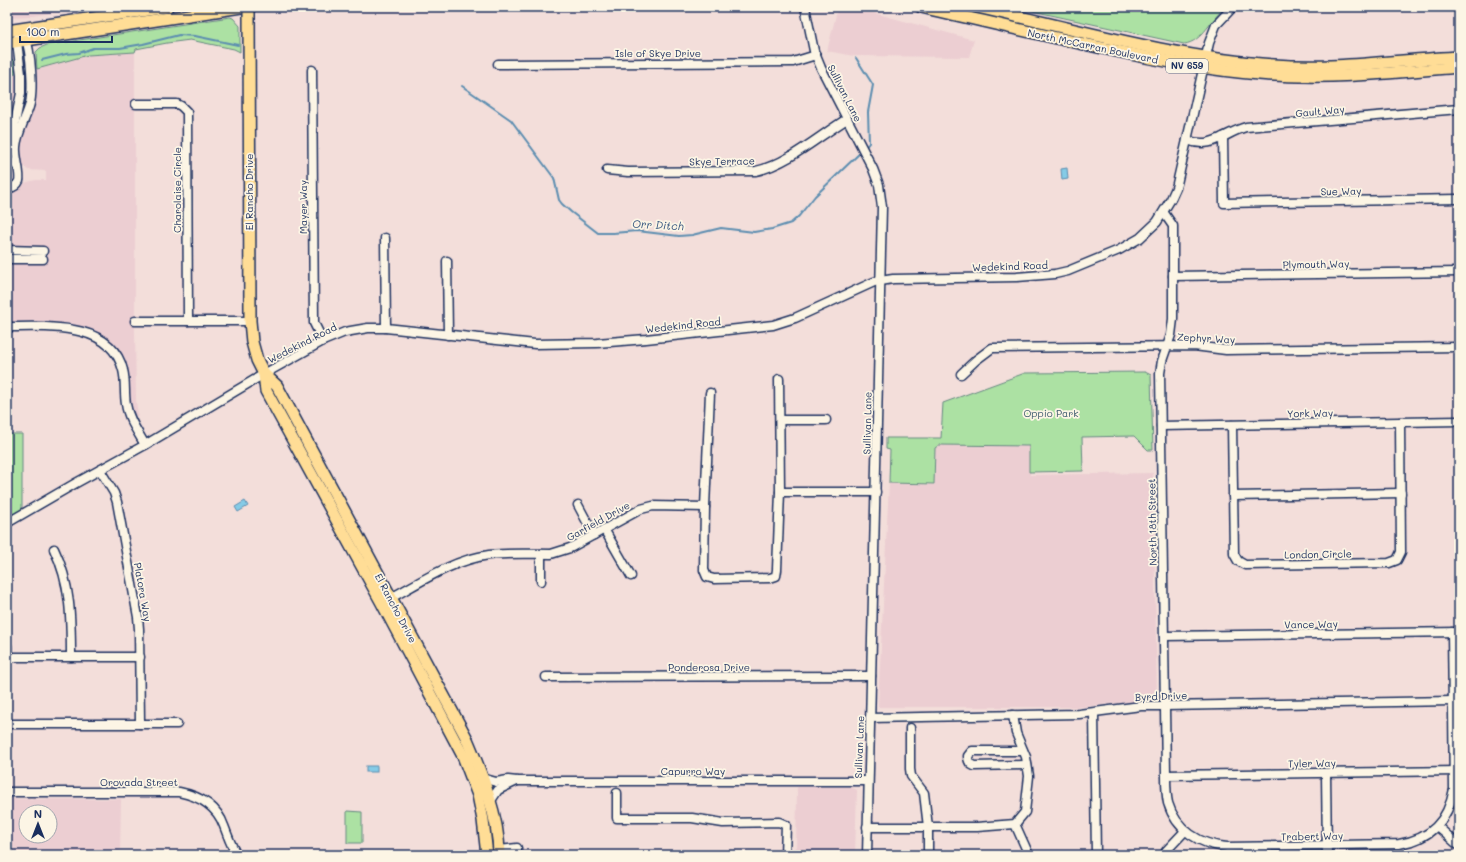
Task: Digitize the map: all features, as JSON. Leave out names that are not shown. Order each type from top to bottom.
[{"type":"main road","points":[[7,32],[167,7]]},
{"type":"main road","points":[[17,42],[241,7]]},
{"type":"main road","name":"El Rancho Drive","points":[[248,7],[250,321],[253,349],[264,374],[266,391],[418,669],[463,756],[478,795],[483,820],[487,855]]},
{"type":"main road","name":"North McCarran Boulevard","points":[[921,7],[1077,43],[1203,68],[1260,74],[1364,76],[1459,67]]},
{"type":"main road","name":"North McCarran Boulevard","points":[[977,7],[1149,47],[1205,57],[1275,65],[1305,66],[1372,64],[1459,57]]},
{"type":"main road","name":"El Rancho Drive","points":[[264,374],[277,386],[466,737],[490,802],[499,853]]},
{"type":"main road","points":[[478,795],[483,798],[489,814],[493,818]]},
{"type":"street","name":"Sullivan Lane","points":[[805,7],[816,56],[873,169],[881,195],[876,492],[867,855]]},
{"type":"street","name":"Wedekind Road","points":[[7,523],[145,445],[264,374],[323,341],[345,332],[368,328],[386,328],[448,336],[535,344],[569,344],[646,339],[773,325],[795,318],[880,281],[893,279],[1017,277],[1055,274],[1075,268],[1130,245],[1149,231],[1164,212],[1176,188],[1209,43],[1214,28],[1222,17],[1233,7]]},
{"type":"street","points":[[7,154],[11,142],[21,93],[21,74],[17,42],[20,29]]},
{"type":"street","points":[[9,189],[19,181],[20,172],[16,155],[17,140],[31,98],[31,76],[17,42]]},
{"type":"street","name":"Isle of Skye Drive","points":[[498,64],[794,62],[816,56]]},
{"type":"street","name":"Mayer Way","points":[[312,70],[314,323],[323,341]]},
{"type":"street","name":"Charolaise Circle","points":[[136,104],[176,104],[182,106],[186,112],[188,321]]},
{"type":"street","name":"Gault Way","points":[[1187,140],[1207,143],[1246,127],[1459,109]]},
{"type":"street","name":"Skye Terrace","points":[[607,170],[628,172],[756,171],[765,169],[785,160],[847,119]]},
{"type":"street","name":"Sue Way","points":[[1223,137],[1224,203],[1459,199]]},
{"type":"street","points":[[7,161],[15,164],[18,168]]},
{"type":"street","name":"North 18th Street","points":[[1164,212],[1173,226],[1174,276],[1171,335],[1166,346],[1160,373],[1166,793],[1168,803],[1176,820],[1185,831]]},
{"type":"street","points":[[385,238],[386,328]]},
{"type":"street","points":[[7,250],[43,255],[7,259]]},
{"type":"street","points":[[447,261],[448,336]]},
{"type":"street","name":"Plymouth Way","points":[[1174,276],[1459,272]]},
{"type":"street","points":[[135,321],[250,321]]},
{"type":"street","points":[[7,327],[42,327],[81,331],[95,336],[107,344],[117,356],[123,368],[126,405],[145,445]]},
{"type":"street","name":"Zephyr Way","points":[[960,374],[992,348],[1194,346],[1226,350],[1459,347]]},
{"type":"street","points":[[710,393],[704,570],[707,577],[714,579],[776,576],[780,492],[780,379]]},
{"type":"street","points":[[780,420],[826,420]]},
{"type":"street","name":"York Way","points":[[1161,426],[1459,421]]},
{"type":"street","name":"London Circle","points":[[1232,424],[1234,554],[1241,564],[1245,565],[1389,563],[1397,560],[1401,552],[1400,422]]},
{"type":"street","name":"Platora Way","points":[[100,470],[114,493],[117,502],[138,617],[140,657],[140,724]]},
{"type":"street","points":[[780,492],[876,492]]},
{"type":"street","points":[[1233,496],[1401,493]]},
{"type":"street","points":[[578,505],[594,535]]},
{"type":"street","name":"Garfield Drive","points":[[391,598],[443,570],[464,561],[493,555],[560,552],[594,535],[636,510],[648,507],[705,507]]},
{"type":"street","points":[[604,529],[631,576]]},
{"type":"street","points":[[54,549],[61,563],[69,599],[71,612],[71,657]]},
{"type":"street","points":[[541,554],[541,581]]},
{"type":"street","points":[[1455,632],[1452,701],[1456,771],[1452,799],[1444,817],[1437,826],[1458,845]]},
{"type":"street","name":"Vance Way","points":[[1164,636],[1455,632]]},
{"type":"street","points":[[7,646],[7,657],[140,657]]},
{"type":"street","name":"Ponderosa Drive","points":[[546,677],[871,676]]},
{"type":"street","name":"Byrd Drive","points":[[870,718],[1094,713],[1141,706],[1452,701]]},
{"type":"street","points":[[1094,713],[1096,855]]},
{"type":"street","points":[[867,827],[977,827],[1015,824],[1025,812],[1027,805],[1029,776],[1023,751],[1017,737],[1013,715]]},
{"type":"street","points":[[7,724],[177,724]]},
{"type":"street","points":[[910,728],[910,769],[911,776],[924,793],[928,827],[928,855]]},
{"type":"street","points":[[1023,751],[972,752],[968,756],[968,759],[974,766],[1027,766]]},
{"type":"street","name":"Tyler Way","points":[[1166,775],[1456,771]]},
{"type":"street","points":[[1326,773],[1327,855]]},
{"type":"street","name":"Capurro Way","points":[[482,778],[496,782],[508,780],[868,780]]},
{"type":"street","name":"Capurro Way","points":[[490,802],[498,790],[517,781]]},
{"type":"street","name":"Orovada Street","points":[[7,792],[179,792],[189,794],[207,803],[220,817],[237,855]]},
{"type":"street","points":[[617,793],[617,818],[692,818],[723,823],[780,822],[786,825],[785,855]]},
{"type":"street","points":[[1015,824],[1029,855]]},
{"type":"street","name":"Trabert Way","points":[[1185,831],[1201,841],[1218,847],[1327,846],[1408,843],[1427,835],[1437,826]]},
{"type":"street","points":[[1166,851],[1185,831]]},
{"type":"street","points":[[499,853],[517,848],[517,855]]},
{"type":"shaded area","points":[[7,7],[88,7],[33,16],[7,17]]},
{"type":"shaded area","points":[[838,7],[852,7],[974,40],[969,57],[854,56],[827,51]]},
{"type":"shaded area","points":[[135,52],[135,329],[136,400],[138,415],[135,417],[130,400],[127,368],[119,352],[107,339],[98,333],[82,327],[45,323],[7,322],[7,196],[12,190],[27,182],[46,180],[46,171],[28,170],[23,166],[20,160],[19,140],[36,98],[37,83],[35,69],[88,55]]},
{"type":"shaded area","points":[[17,73],[17,96],[7,148],[7,76]]},
{"type":"shaded area","points":[[939,445],[1029,446],[1030,475],[1153,473],[1157,699],[1082,707],[878,707],[889,483],[934,485],[935,448]]},
{"type":"shaded area","points":[[797,787],[851,787],[857,790],[855,855],[796,855]]},
{"type":"shaded area","points":[[7,799],[121,799],[120,855],[7,855]]},
{"type":"green space","points":[[1014,7],[1226,7],[1202,34],[1191,42],[1184,44]]},
{"type":"green space","points":[[230,17],[233,18],[240,26],[240,52],[234,49],[190,40],[136,49],[135,52],[88,55],[37,69],[36,52],[40,48],[47,45]]},
{"type":"green space","points":[[7,55],[13,60],[15,74],[7,76]]},
{"type":"green space","name":"Oppio Park","points":[[1145,372],[1151,375],[1153,450],[1148,450],[1134,436],[1082,437],[1083,471],[1029,472],[1029,446],[939,445],[935,448],[934,484],[889,483],[890,450],[886,449],[886,438],[941,438],[943,403],[1025,373]]},
{"type":"green space","points":[[7,434],[22,434],[22,509],[7,518]]},
{"type":"green space","points":[[347,811],[362,812],[362,843],[347,843]]},
{"type":"water","points":[[1067,168],[1068,179],[1062,180],[1061,169]]},
{"type":"water","points":[[245,501],[248,506],[238,512],[235,507]]},
{"type":"water","points":[[366,766],[377,766],[377,772],[366,772]]},
{"type":"waterway","name":"Orr Ditch","points":[[42,60],[66,54],[79,53],[93,48],[120,48],[179,35],[195,36],[238,45]]},
{"type":"waterway","name":"Orr Ditch","points":[[856,58],[873,85],[868,112],[869,143],[865,148]]},
{"type":"waterway","name":"Orr Ditch","points":[[462,86],[511,120],[554,178],[559,200],[562,204],[598,233],[637,231],[679,236],[692,235],[721,228],[754,232],[772,229],[791,223],[799,216],[815,196],[862,151]]}]
